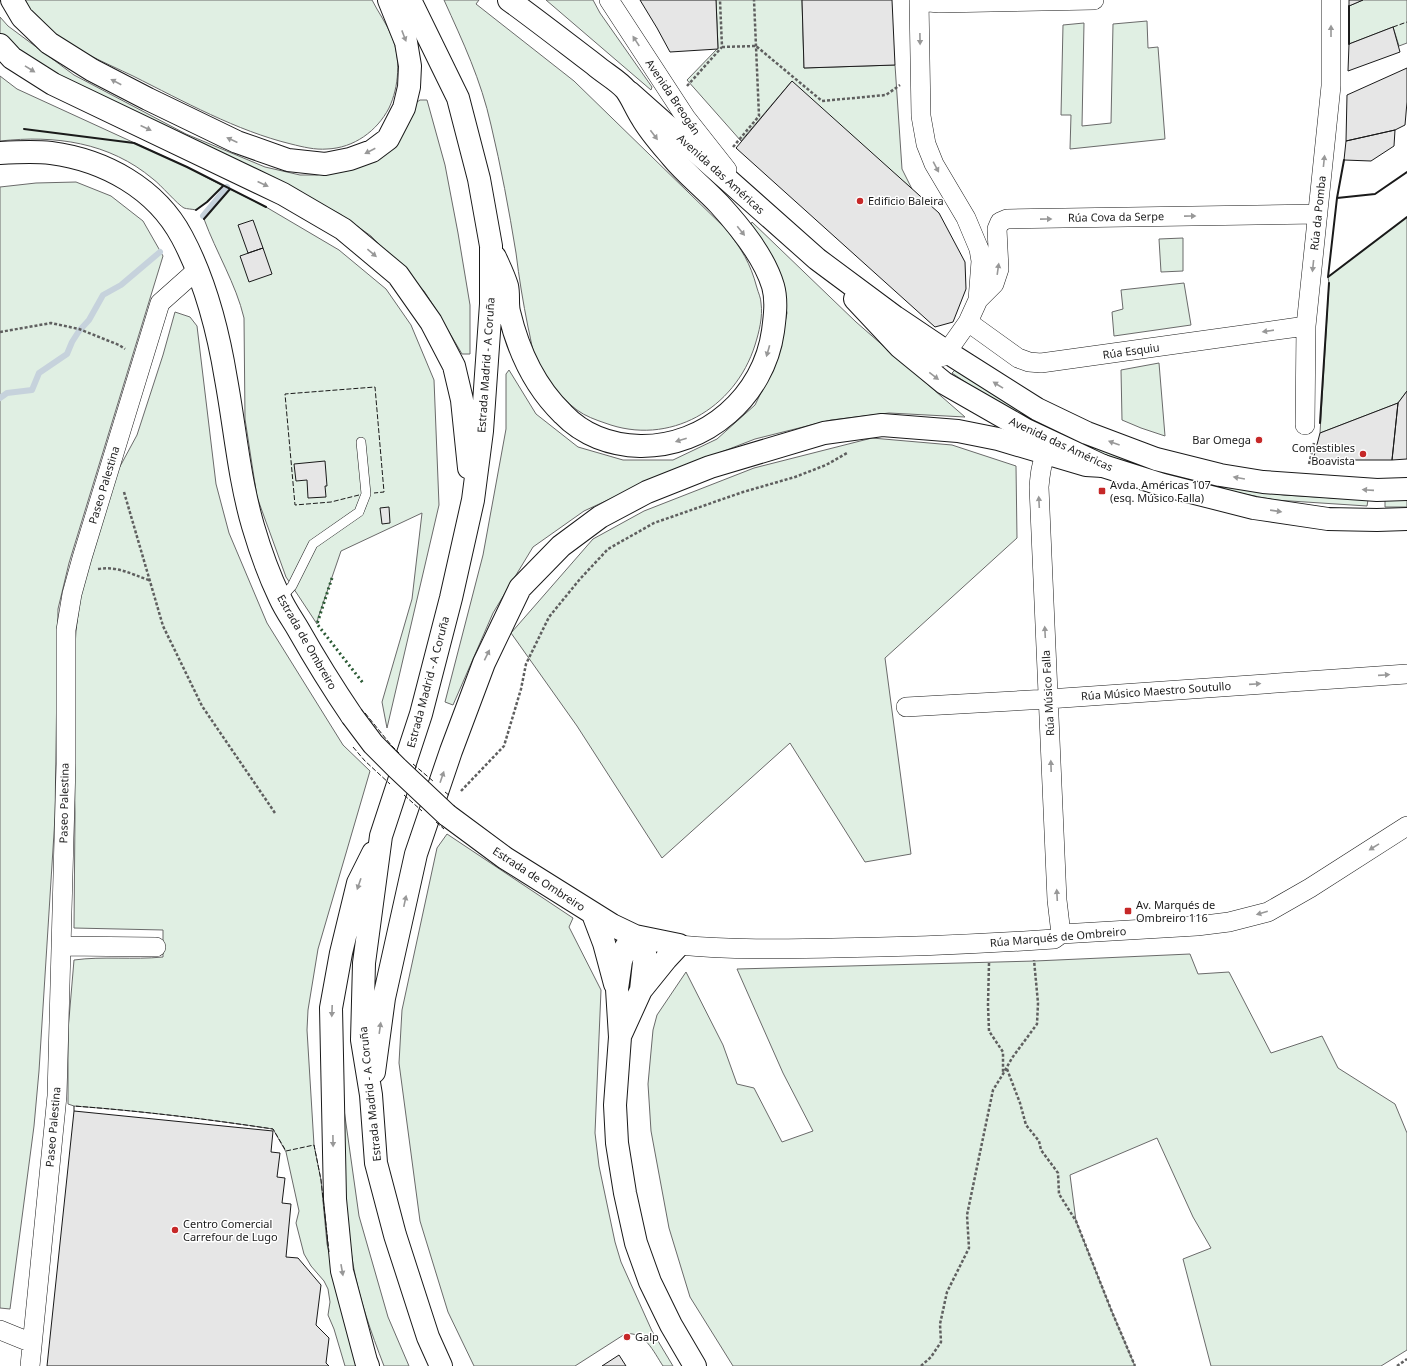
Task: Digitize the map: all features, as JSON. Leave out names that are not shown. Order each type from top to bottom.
[{"type":"main road","points":[[12,0],[22,17],[49,43],[92,70],[237,142],[288,160],[325,164],[350,159],[372,151],[388,139],[404,108],[409,87],[410,66],[406,42],[389,0]]},
{"type":"main road","name":"Estrada Madrid - A Coruña","points":[[410,0],[458,98],[479,179],[491,246],[491,304],[482,431],[473,500],[451,598],[422,714],[381,836],[364,963],[362,1040],[371,1095],[376,1163],[395,1235],[416,1301],[428,1337],[441,1366]]},
{"type":"main road","name":"Avenida das Américas","points":[[509,0],[562,39],[626,90],[817,258],[895,317],[1037,409],[1087,433],[1156,458],[1220,475],[1263,482],[1377,490],[1407,489]]},
{"type":"main road","points":[[0,45],[12,58],[53,84],[283,194],[323,217],[343,229],[398,275],[431,322],[454,366],[462,400],[473,500]]},
{"type":"main road","points":[[491,246],[507,287],[508,310],[514,330],[522,353],[531,372],[551,402],[580,428],[602,439],[626,445],[650,446],[672,443],[691,437],[707,429],[723,419],[738,405],[750,390],[767,356],[772,338],[774,320],[775,302],[773,288],[759,254],[720,204],[673,159],[653,134],[626,90]]},
{"type":"main road","name":"Estrada de Ombreiro","points":[[0,153],[50,153],[86,161],[116,173],[142,190],[162,210],[181,236],[198,270],[219,343],[247,504],[263,555],[280,599],[324,674],[373,744],[452,806],[505,858],[593,914],[612,925],[639,937]]},
{"type":"main road","name":"Avenida das Américas","points":[[817,258],[900,347],[944,383],[1026,430],[1103,466],[1163,485],[1254,508],[1328,519],[1407,519]]},
{"type":"main road","points":[[371,1095],[384,998],[416,854],[451,751],[484,663],[520,588],[566,542],[600,517],[647,492],[710,467],[824,433],[882,425],[958,431],[998,439],[1086,464],[1103,466]]},
{"type":"main road","points":[[368,1366],[342,1271],[335,1199],[332,1008],[341,953],[358,883],[381,836]]},
{"type":"main road","points":[[593,914],[604,943],[617,989]]},
{"type":"main road","points":[[641,990],[645,953],[639,937],[626,947],[621,961],[617,989],[620,1037],[615,1105],[617,1143],[625,1193],[636,1243],[650,1282],[671,1325],[695,1366]]},
{"type":"main road","name":"Rúa Marqués de Ombreiro","points":[[639,937],[679,945]]},
{"type":"main road","points":[[620,1037],[641,990],[679,945]]},
{"type":"street","name":"Avenida Breogán","points":[[609,0],[686,118],[715,156],[759,208]]},
{"type":"street","points":[[847,290],[925,354],[933,358],[944,356],[968,322],[978,300],[981,261],[979,249],[966,218],[934,164],[926,144],[920,116],[919,0]]},
{"type":"street","points":[[923,0],[940,3],[1094,0]]},
{"type":"street","name":"Rúa da Pomba","points":[[1310,433],[1306,326],[1332,86],[1331,0]]},
{"type":"street","name":"Rúa Cova da Serpe","points":[[978,300],[994,284],[999,269],[997,229],[1000,222],[1007,220],[1318,214]]},
{"type":"street","name":"Paseo Palestina","points":[[30,1366],[57,1096],[66,764],[66,630],[68,612],[78,570],[160,303],[198,270]]},
{"type":"street","name":"Rúa Esquiu","points":[[968,322],[1018,358],[1029,362],[1041,363],[1306,326]]},
{"type":"street","name":"Rúa Músico Falla","points":[[1046,453],[1042,461],[1039,487],[1057,900],[1062,934]]},
{"type":"street","name":"Rúa Músico Maestro Soutullo","points":[[906,708],[1407,674]]},
{"type":"street","name":"Rúa Marqués de Ombreiro","points":[[679,945],[698,947],[778,949],[863,948],[1054,939],[1062,934],[1197,926],[1229,922],[1268,912],[1310,888],[1407,826]]},
{"type":"street","points":[[61,946],[156,947]]},
{"type":"street","points":[[0,1330],[32,1343]]},
{"type":"lane","points":[[280,599],[292,586],[313,544],[359,512],[366,494],[361,442]]},
{"type":"path","points":[[720,0],[722,48]]},
{"type":"path","points":[[730,150],[759,116],[754,0]]},
{"type":"path","points":[[686,87],[722,48],[756,46],[822,101],[886,95],[901,84],[920,84]]},
{"type":"path","points":[[0,332],[51,323],[79,329],[119,345],[142,362]]},
{"type":"path","points":[[452,806],[472,778],[504,746],[521,689],[526,664],[549,616],[608,549],[654,523],[826,465],[862,445],[862,428]]},
{"type":"path","points":[[1308,466],[1310,433]]},
{"type":"path","points":[[110,466],[122,486],[163,626],[202,706],[275,813]]},
{"type":"path","points":[[78,570],[90,571],[105,568],[121,569],[135,576],[150,580]]},
{"type":"path","points":[[921,1366],[931,1357],[941,1342],[940,1324],[947,1292],[969,1248],[967,1215],[993,1090],[1012,1058],[1037,1024],[1038,1003],[1035,961],[1032,956]]},
{"type":"path","points":[[1027,962],[1035,961]]},
{"type":"path","points":[[996,963],[988,964],[988,1005],[990,1031],[1002,1052],[1003,1074]]},
{"type":"path","points":[[1006,1068],[1020,1103],[1026,1125],[1040,1141],[1041,1150],[1058,1173],[1059,1194],[1076,1220],[1135,1366]]},
{"type":"path","points":[[1397,1366],[1407,1360]]},
{"type":"green space","points":[[22,0],[372,0],[388,27],[395,45],[398,72],[395,91],[389,108],[378,124],[364,137],[355,142],[337,148],[327,149],[314,149],[296,145],[271,138],[230,123],[80,50],[59,38],[42,24],[31,13]]},
{"type":"green space","points":[[444,0],[479,0],[476,4],[574,81],[726,229],[741,250],[748,263],[761,299],[761,314],[758,335],[745,368],[732,388],[716,404],[696,417],[675,426],[653,430],[629,429],[605,423],[587,416],[577,410],[556,391],[545,376],[533,350],[505,189],[487,108],[471,61]]},
{"type":"green space","points":[[546,0],[593,0],[600,13],[652,87],[651,90]]},
{"type":"green space","points":[[716,0],[802,0],[804,68],[895,65],[902,169],[912,189],[791,82],[741,141],[687,80],[718,48]]},
{"type":"green space","points":[[1363,0],[1407,0],[1407,43],[1399,46],[1393,27],[1349,44],[1349,6]]},
{"type":"green space","points":[[0,17],[8,26],[74,75],[186,134],[265,167],[300,175],[317,175],[347,169],[414,104],[420,100],[427,100],[445,165],[458,233],[470,305],[470,354],[462,354],[424,291],[371,236],[340,214],[51,73],[0,36]]},
{"type":"green space","points":[[1147,21],[1148,48],[1158,47],[1165,139],[1070,149],[1071,115],[1061,115],[1063,25],[1084,23],[1082,126],[1111,123],[1113,24]]},
{"type":"green space","points":[[0,76],[17,89],[187,167],[223,186],[207,202],[196,210],[184,208],[136,166],[100,149],[81,144],[41,139],[0,141]]},
{"type":"green space","points":[[76,182],[111,196],[143,221],[163,256],[69,563],[58,609],[55,817],[39,1071],[34,1126],[10,1309],[0,1308],[0,187],[36,183]]},
{"type":"green space","points":[[230,189],[266,207],[339,250],[386,289],[411,325],[434,380],[439,505],[387,728],[382,702],[412,599],[422,513],[341,551],[317,624],[286,577],[257,497],[245,419],[244,318],[231,280],[204,219]]},
{"type":"green space","points":[[1407,217],[1407,391],[1398,403],[1320,433],[1329,283],[1328,277]]},
{"type":"green space","points":[[752,222],[856,322],[965,417],[889,413],[831,420],[755,439],[662,475],[584,511],[533,547],[493,613],[453,705],[445,702],[483,555],[506,429],[506,374],[509,370],[536,414],[578,447],[623,460],[673,460],[717,439],[755,405],[776,362],[787,313],[779,271],[750,226]]},
{"type":"green space","points":[[1183,238],[1183,271],[1161,272],[1159,239]]},
{"type":"green space","points":[[1184,283],[1191,325],[1114,336],[1112,312],[1123,309],[1121,290]]},
{"type":"green space","points":[[175,312],[190,317],[197,326],[216,484],[229,533],[267,623],[343,745],[370,771],[318,949],[308,1010],[307,1030],[314,1145],[321,1180],[327,1244],[360,1366],[345,1366],[334,1329],[328,1315],[330,1302],[328,1289],[324,1281],[311,1266],[304,1254],[296,1223],[299,1211],[286,1152],[273,1129],[124,1110],[74,1106],[68,1104],[68,1031],[74,960],[96,958],[163,957],[163,930],[74,928],[75,813],[73,678],[76,631],[82,579],[110,485],[137,435],[163,355]]},
{"type":"green space","points":[[1159,363],[1165,436],[1122,420],[1121,370]]},
{"type":"green space","points":[[956,369],[1257,491],[1284,495],[1368,500],[1367,506],[1275,500],[1229,491],[1139,467],[1067,442],[990,399],[952,373]]},
{"type":"green space","points":[[872,438],[952,445],[1016,466],[1017,538],[885,658],[911,854],[865,862],[790,743],[662,858],[577,726],[511,633],[593,539],[644,511],[754,468]]},
{"type":"green space","points":[[1385,500],[1407,500],[1407,507],[1385,507]]},
{"type":"green space","points":[[447,834],[573,918],[569,927],[601,990],[595,1133],[599,1166],[615,1242],[621,1262],[652,1331],[673,1366],[663,1366],[652,1348],[643,1339],[632,1334],[625,1334],[575,1366],[474,1366],[448,1312],[420,1221],[399,1063],[402,1010],[437,848]]},
{"type":"green space","points":[[1190,954],[1198,974],[1229,972],[1271,1053],[1322,1036],[1338,1068],[1395,1104],[1407,1133],[1407,1350],[1381,1366],[1211,1366],[1183,1259],[1211,1248],[1193,1217],[1157,1138],[1070,1175],[1076,1221],[1135,1366],[733,1366],[690,1297],[669,1228],[651,1131],[648,1084],[653,1030],[657,1015],[686,972],[723,1045],[737,1084],[754,1088],[782,1142],[813,1131],[783,1073],[737,969],[1035,961]]},
{"type":"green space","points":[[340,1081],[359,1216],[388,1317],[409,1366],[384,1366],[362,1303],[349,1241]]},
{"type":"building","points":[[640,0],[716,0],[718,49],[670,52]]},
{"type":"building","points":[[802,0],[892,0],[895,65],[804,68]]},
{"type":"building","points":[[1349,0],[1363,0],[1349,6]]},
{"type":"building","points":[[1393,27],[1400,52],[1348,71],[1349,44]]},
{"type":"building","points":[[1407,68],[1405,125],[1395,130],[1346,141],[1347,95]]},
{"type":"building","name":"Edificio Baleira","points":[[792,81],[939,213],[965,262],[966,289],[953,322],[935,327],[736,148]]},
{"type":"building","points":[[1395,130],[1394,146],[1371,161],[1344,160],[1346,141]]},
{"type":"building","points":[[253,220],[263,248],[248,253],[238,225]]},
{"type":"building","points":[[263,248],[272,274],[249,282],[240,256]]},
{"type":"building","points":[[1407,391],[1407,459],[1392,460],[1398,403]]},
{"type":"building","points":[[1398,403],[1392,460],[1313,460],[1320,433]]},
{"type":"building","points":[[325,461],[327,486],[325,486],[326,497],[308,498],[307,480],[296,481],[294,464]]},
{"type":"building","points":[[389,507],[390,523],[382,524],[380,508]]},
{"type":"building","name":"Centro Comercial Carrefour de Lugo","points":[[74,1111],[273,1131],[271,1152],[280,1153],[277,1177],[285,1178],[282,1203],[291,1204],[286,1257],[298,1258],[321,1285],[316,1325],[329,1338],[326,1363],[329,1366],[47,1366]]},
{"type":"building","points":[[619,1355],[626,1366],[602,1366]]},
{"type":"waterway","points":[[203,216],[227,187]]},
{"type":"waterway","points":[[0,398],[7,393],[32,390],[39,373],[67,354],[72,342],[89,320],[103,295],[121,285],[160,252]]},
{"type":"hedge","points":[[332,578],[317,624],[363,683]]},
{"type":"fence","points":[[1393,27],[1407,22]]},
{"type":"fence","points":[[359,495],[331,502],[295,505],[285,394],[375,387],[384,492],[374,493]]},
{"type":"fence","points":[[365,713],[399,753]]},
{"type":"fence","points":[[353,747],[365,761],[390,784]]},
{"type":"fence","points":[[413,764],[433,781]]},
{"type":"fence","points":[[445,792],[450,796]]},
{"type":"fence","points":[[404,795],[422,811]]},
{"type":"fence","points":[[436,822],[444,829]]},
{"type":"fence","points":[[74,1111],[74,1106],[248,1125],[273,1129],[286,1151],[314,1145],[321,1180],[329,1252]]},
{"type":"wall","points":[[1349,6],[1349,44]]},
{"type":"wall","points":[[24,129],[134,143],[187,167],[266,207]]},
{"type":"wall","points":[[1344,160],[1337,198],[1375,194],[1407,172]]},
{"type":"wall","points":[[196,210],[207,202],[223,186]]},
{"type":"wall","points":[[204,219],[230,189]]},
{"type":"wall","points":[[1337,198],[1328,277],[1407,217]]},
{"type":"wall","points":[[1320,423],[1329,283]]},
{"type":"place","name":"Edificio Baleira","points":[[860,201]]},
{"type":"place","name":"Bar Omega","points":[[1259,440]]},
{"type":"place","name":"Comestibles Boavista","points":[[1363,454]]},
{"type":"place","name":"Avda. Américas 107 (esq. Músico Falla)","points":[[1102,491]]},
{"type":"place","name":"Av. Marqués de Ombreiro 116","points":[[1128,911]]},
{"type":"place","name":"Centro Comercial Carrefour de Lugo","points":[[175,1230]]},
{"type":"place","name":"Galp","points":[[627,1337]]}]
